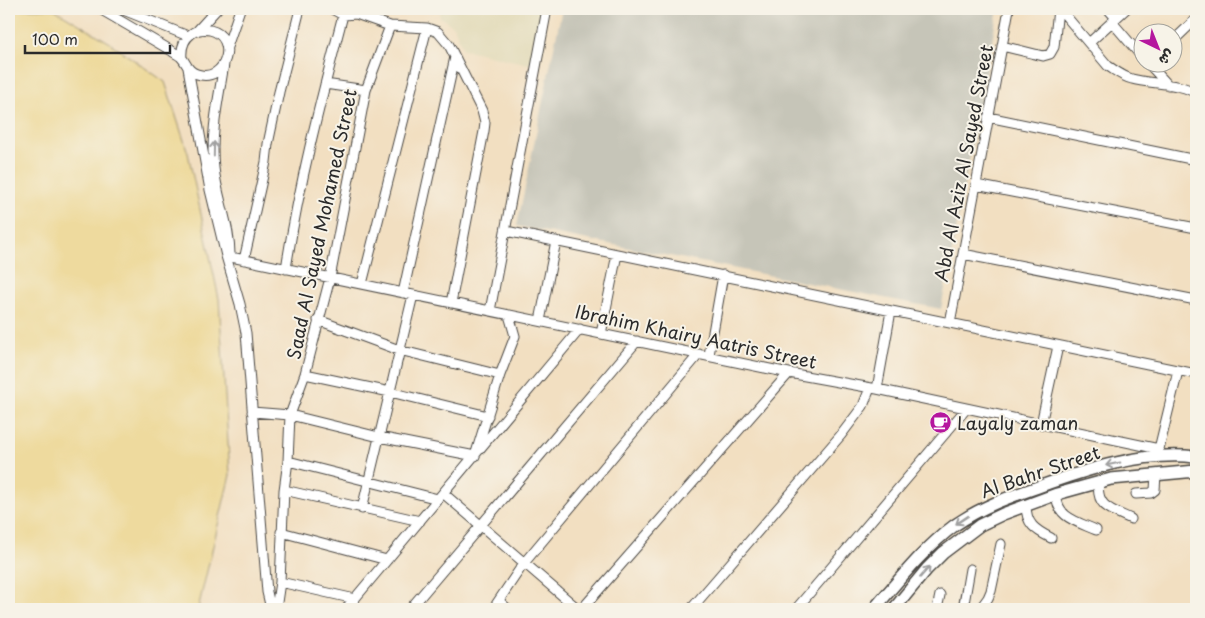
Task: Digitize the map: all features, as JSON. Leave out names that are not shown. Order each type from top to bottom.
[{"type":"main road","name":"Al Bahr Street","points":[[874,609],[935,541],[975,512],[996,502],[1073,474],[1144,458],[1158,452],[1175,456],[1196,457]]},
{"type":"main road","points":[[1175,456],[1179,464],[1177,473]]},
{"type":"main road","points":[[1144,458],[1142,467],[1151,475]]},
{"type":"main road","name":"Al Bahr Street","points":[[894,609],[927,569],[961,538],[980,525],[1026,505],[1099,482],[1123,477],[1196,471]]},
{"type":"street","points":[[100,9],[182,58],[192,72],[204,75],[215,72],[224,64]]},
{"type":"street","points":[[121,9],[188,36]]},
{"type":"street","points":[[182,58],[182,46],[188,36],[197,31],[216,9]]},
{"type":"street","points":[[226,47],[240,9]]},
{"type":"street","points":[[244,260],[266,162],[279,92],[300,9]]},
{"type":"street","points":[[332,9],[343,14],[356,14],[390,26],[427,28],[438,32],[449,45],[482,111],[484,122],[451,303]]},
{"type":"street","points":[[490,311],[548,9]]},
{"type":"street","name":"Abd Al Aziz Al Sayed Street","points":[[950,323],[1009,9]]},
{"type":"street","points":[[1002,46],[1043,56],[1050,54],[1054,47],[1059,9]]},
{"type":"street","points":[[1059,9],[1108,66],[1123,76],[1195,90]]},
{"type":"street","points":[[1108,9],[1132,43]]},
{"type":"street","points":[[1089,43],[1126,9]]},
{"type":"street","points":[[286,269],[299,197],[343,14]]},
{"type":"street","points":[[1182,32],[1196,19]]},
{"type":"street","name":"Saad Al Sayed Mohamed Street","points":[[276,609],[280,582],[281,532],[288,461],[290,415],[305,374],[330,278],[366,90],[390,26]]},
{"type":"street","points":[[362,284],[427,28]]},
{"type":"street","points":[[197,31],[213,31],[222,37],[227,53],[214,138],[214,166],[228,233],[228,260]]},
{"type":"street","points":[[362,508],[400,350],[408,294],[455,57]]},
{"type":"street","points":[[188,68],[209,183],[246,333],[267,592],[271,609]]},
{"type":"street","points":[[1156,72],[1168,86]]},
{"type":"street","points":[[325,84],[366,90]]},
{"type":"street","points":[[988,116],[1196,160]]},
{"type":"street","points":[[976,185],[1196,228]]},
{"type":"street","points":[[506,231],[1196,374]]},
{"type":"street","points":[[540,321],[556,241]]},
{"type":"street","points":[[601,334],[617,254]]},
{"type":"street","points":[[963,254],[1196,300]]},
{"type":"street","name":"Ibrahim Khairy Aatris Street","points":[[228,260],[244,260],[789,373],[874,388],[1158,452]]},
{"type":"street","points":[[493,609],[524,563],[704,355],[723,275]]},
{"type":"street","points":[[691,609],[841,435],[862,406],[874,388],[891,311]]},
{"type":"street","points":[[475,456],[500,375],[515,336],[509,315]]},
{"type":"street","points":[[318,320],[400,350],[500,375]]},
{"type":"street","points":[[346,609],[580,329]]},
{"type":"street","points":[[410,609],[637,341]]},
{"type":"street","points":[[1040,424],[1058,346]]},
{"type":"street","points":[[1158,452],[1178,370]]},
{"type":"street","points":[[582,609],[789,373]]},
{"type":"street","points":[[305,374],[488,416]]},
{"type":"street","points":[[796,609],[966,409]]},
{"type":"street","points":[[252,412],[290,415],[379,437],[475,456]]},
{"type":"street","points":[[288,461],[369,482],[441,496],[481,526],[578,609]]},
{"type":"street","points":[[1136,494],[1152,493],[1155,490],[1151,475]]},
{"type":"street","points":[[1099,482],[1098,495],[1105,507],[1131,520]]},
{"type":"street","points":[[284,490],[420,521]]},
{"type":"street","points":[[1057,494],[1056,501],[1062,514],[1096,530]]},
{"type":"street","points":[[1026,505],[1028,519],[1032,526],[1050,538]]},
{"type":"street","points":[[281,532],[387,560]]},
{"type":"street","points":[[980,609],[991,591],[1001,544]]},
{"type":"street","points":[[963,609],[970,569]]},
{"type":"street","points":[[280,582],[355,599]]},
{"type":"street","points":[[937,609],[940,595]]},
{"type":"street","points":[[499,601],[508,609]]},
{"type":"shaded area","points":[[441,9],[540,9],[532,65],[463,49],[454,27],[439,16]]},
{"type":"shaded area","points":[[562,9],[998,9],[941,309],[517,226]]},
{"type":"sand","points":[[9,9],[54,9],[107,41],[165,82],[188,153],[219,299],[230,475],[198,609],[9,609]]},
{"type":"place","name":"Layaly zaman","points":[[941,422]]}]
